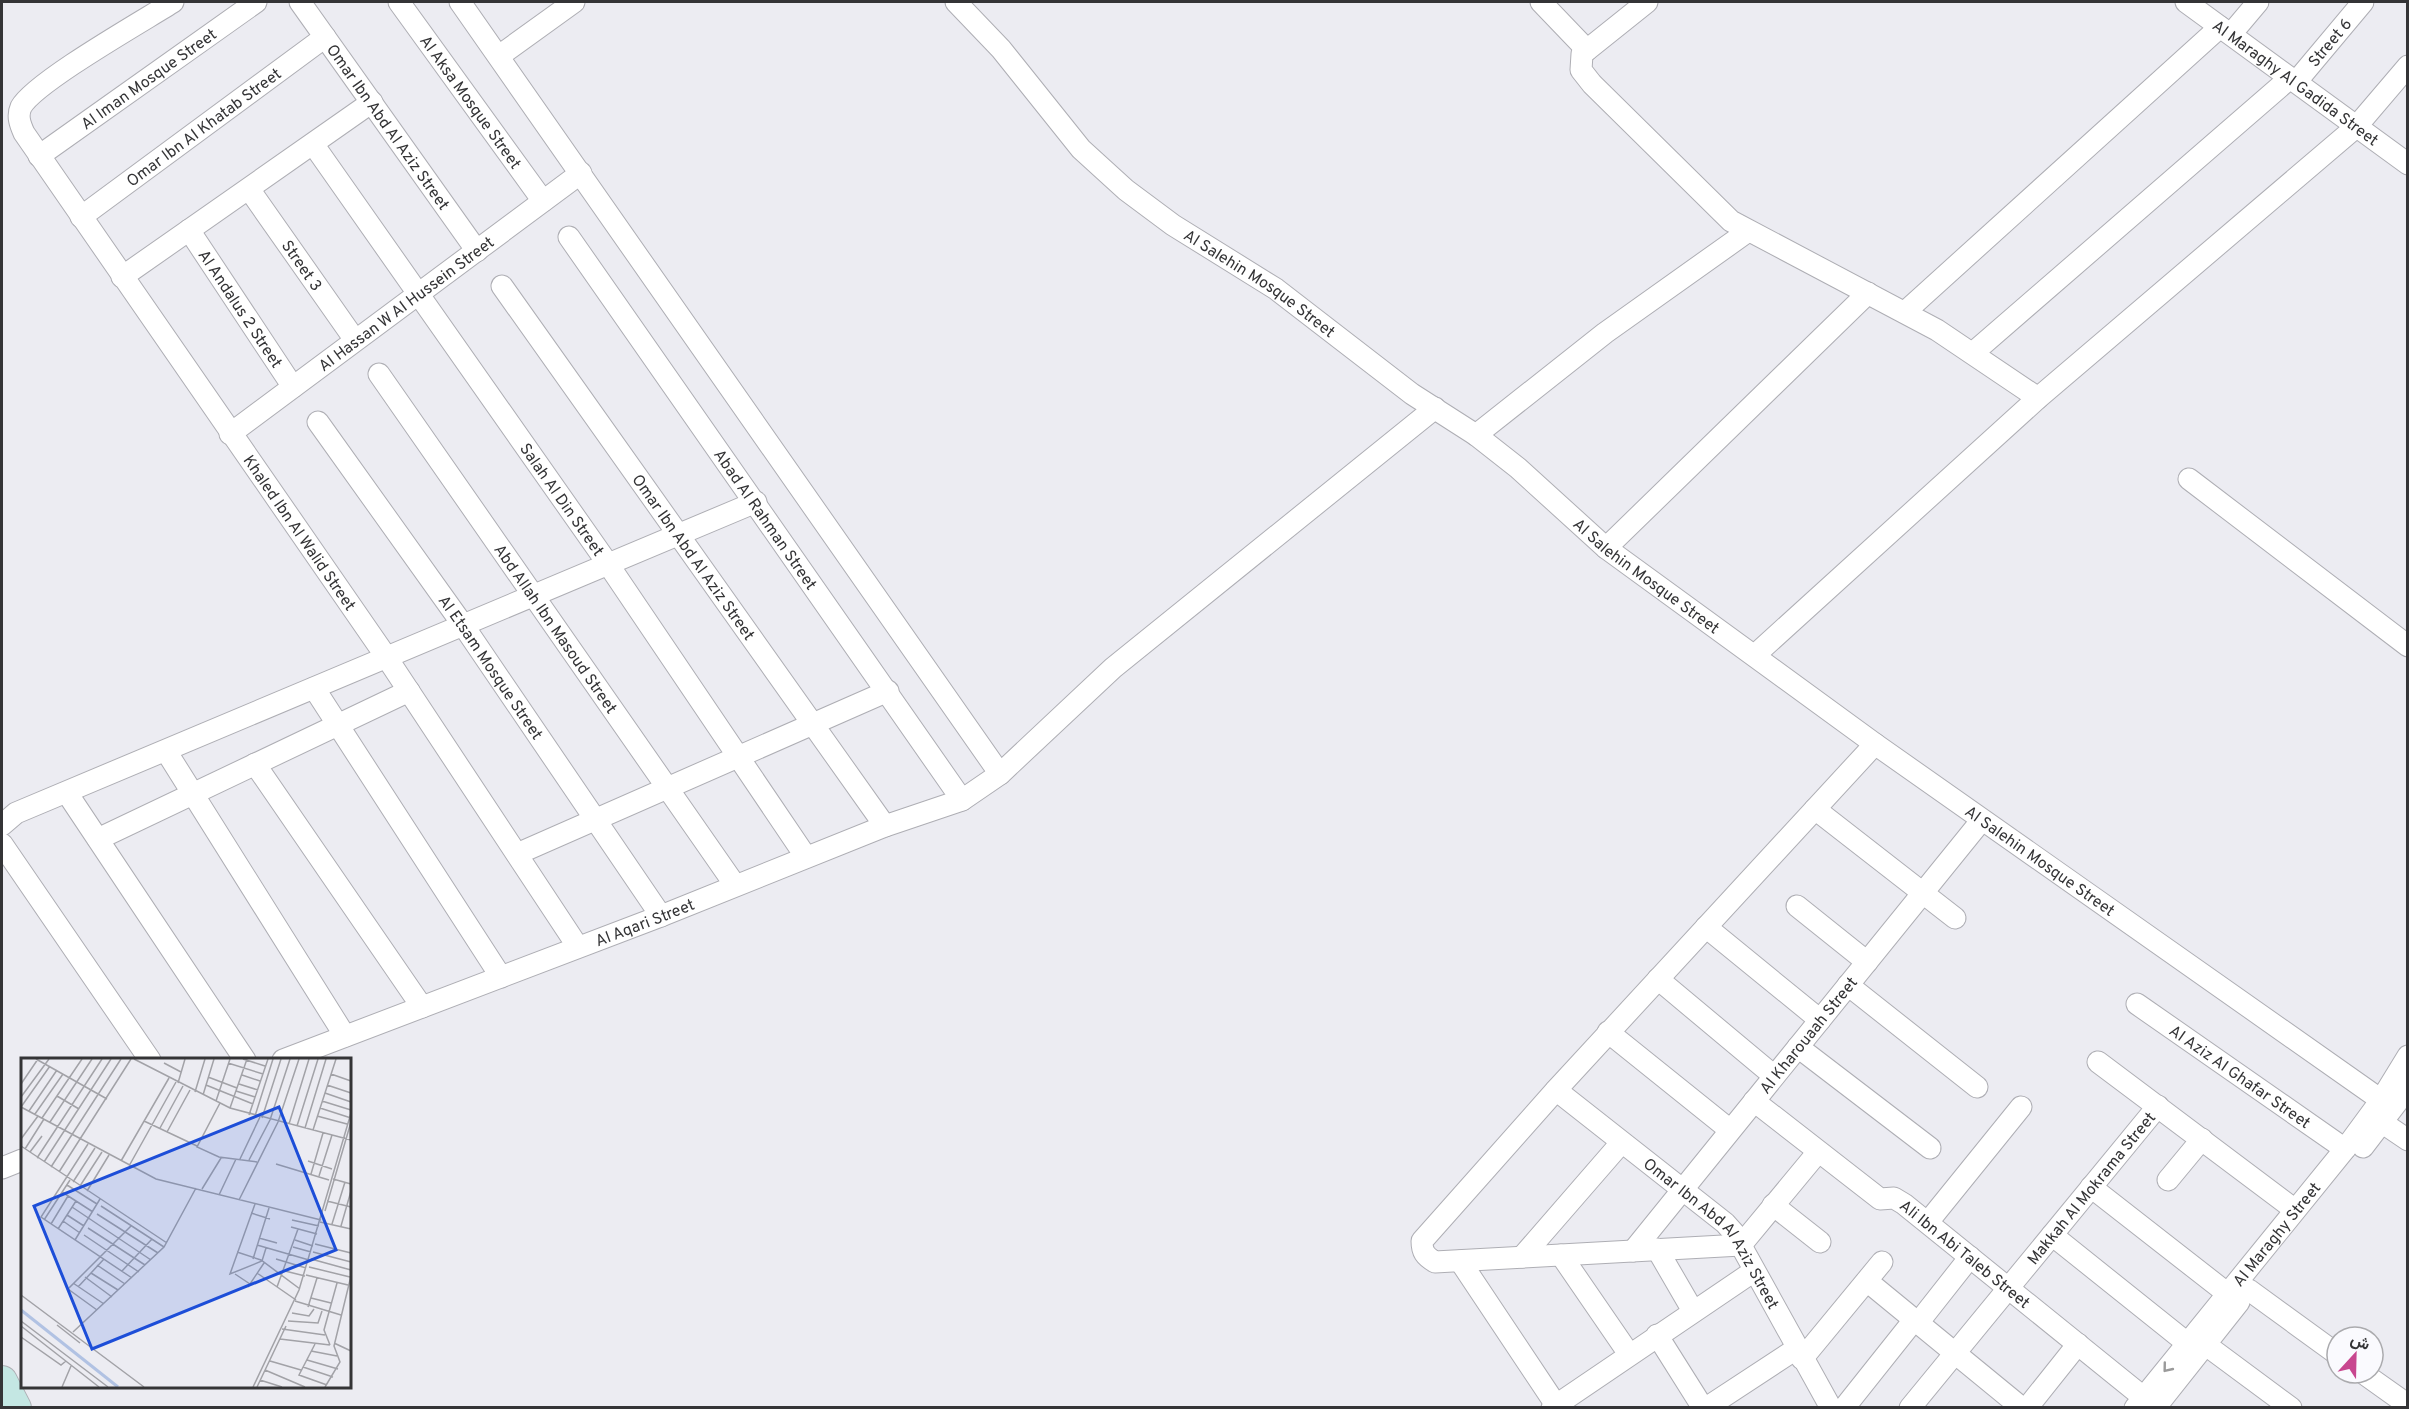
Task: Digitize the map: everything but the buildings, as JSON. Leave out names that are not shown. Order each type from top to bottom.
[{"type":"street","name":"Khaled Ibn Al Walid Street","points":[[173,2],[39,87],[20,108],[19,121],[39,156],[387,658],[578,947]]},
{"type":"street","name":"Al Iman Mosque Street","points":[[39,156],[256,2]]},
{"type":"street","name":"Omar Ibn Abd Al Aziz Street","points":[[300,2],[477,250]]},
{"type":"street","name":"Al Aksa Mosque Street","points":[[399,2],[543,201]]},
{"type":"street","points":[[460,2],[1000,774]]},
{"type":"street","points":[[499,56],[574,2]]},
{"type":"street","name":"Al Salehin Mosque Street","points":[[957,2],[1001,49],[1082,149],[1125,190],[1173,225],[1276,289],[1404,388],[1476,435],[1518,468],[1606,548],[2378,1113],[2408,1140]]},
{"type":"street","points":[[1541,2],[1587,50]]},
{"type":"street","points":[[1647,2],[1587,50],[1580,61],[1585,77],[1731,221],[1747,232],[1905,312],[1974,352],[2038,398]]},
{"type":"street","name":"Al Maraghy Al Gadida Street","points":[[2186,2],[2408,164]]},
{"type":"street","points":[[1905,312],[2258,2]]},
{"type":"street","name":"Street 6","points":[[1974,352],[2293,80],[2363,2]]},
{"type":"street","name":"Omar Ibn Al Khatab Street","points":[[81,217],[325,37]]},
{"type":"street","points":[[1755,655],[2038,398],[2356,127],[2408,66]]},
{"type":"street","points":[[122,277],[372,102]]},
{"type":"street","name":"Salah Al Din Street","points":[[313,144],[608,564],[806,857]]},
{"type":"street","name":"Al Hassan W Al Hussein Street","points":[[230,434],[581,173]]},
{"type":"street","name":"Street 3","points":[[249,189],[355,340]]},
{"type":"street","name":"Al Andalus 2 Street","points":[[189,230],[293,387]]},
{"type":"street","points":[[1476,435],[1605,333],[1747,232]]},
{"type":"street","name":"Abad Al Rahman Street","points":[[569,237],[962,800]]},
{"type":"street","name":"Omar Ibn Abd Al Aziz Street","points":[[502,286],[885,826]]},
{"type":"street","points":[[1606,548],[1868,293]]},
{"type":"street","name":"Abd Allah Ibn Masoud Street","points":[[379,374],[669,787],[735,885]]},
{"type":"street","name":"Al Aqari Street","points":[[286,1058],[661,916],[885,826],[962,800],[1000,774],[1113,668],[1435,408]]},
{"type":"street","name":"Al Etsam Mosque Street","points":[[318,422],[463,625],[661,916]]},
{"type":"street","points":[[2189,479],[2408,646]]},
{"type":"street","points":[[2,825],[16,813],[756,502]]},
{"type":"street","points":[[314,688],[501,976]]},
{"type":"street","points":[[98,839],[409,691]]},
{"type":"street","points":[[518,854],[888,691]]},
{"type":"street","points":[[1818,1152],[1741,1245],[1435,1262],[1426,1257],[1422,1249],[1422,1241],[1608,1032],[1875,744]]},
{"type":"street","points":[[166,751],[345,1036]]},
{"type":"street","points":[[255,764],[422,1007]]},
{"type":"street","points":[[67,793],[244,1058]]},
{"type":"street","points":[[1815,809],[1955,918]]},
{"type":"street","name":"Al Kharouaah Street","points":[[1633,1251],[1981,821]]},
{"type":"street","points":[[2,844],[149,1058]]},
{"type":"street","points":[[1797,906],[1867,962]]},
{"type":"street","points":[[1706,927],[1820,1020]]},
{"type":"street","points":[[1658,979],[1774,1076]]},
{"type":"street","points":[[1848,985],[1977,1087]]},
{"type":"street","name":"Al Aziz Al Ghafar Street","points":[[2137,1004],[2345,1149]]},
{"type":"street","points":[[1608,1032],[1730,1130]]},
{"type":"street","points":[[1798,1047],[1930,1148]]},
{"type":"street","name":"Al Maraghy Street","points":[[2197,1344],[2248,1290],[2378,1113],[2408,1056]]},
{"type":"street","points":[[2098,1062],[2295,1210]]},
{"type":"street","name":"Al Maraghy Street","points":[[2152,1404],[2197,1344],[2228,1294],[2295,1210],[2378,1113],[2408,1088]]},
{"type":"street","name":"Omar Ibn Abd Al Aziz Street","points":[[1556,1090],[1725,1224],[1741,1245],[1799,1354],[1831,1407]]},
{"type":"street","name":"Ali Ibn Abi Taleb Street","points":[[1754,1101],[1880,1199],[1899,1200],[1928,1222],[2152,1404]]},
{"type":"street","name":"Makkah Al Mokrama Street","points":[[1910,1407],[2158,1106]]},
{"type":"street","points":[[1928,1222],[2021,1107]]},
{"type":"street","points":[[2168,1180],[2202,1139]]},
{"type":"street","points":[[1522,1257],[1621,1143]]},
{"type":"street","points":[[2,1168],[21,1160]]},
{"type":"street","points":[[2091,1187],[2228,1294]]},
{"type":"street","points":[[1773,1205],[1820,1242]]},
{"type":"street","points":[[2052,1234],[2197,1344],[2290,1407]]},
{"type":"street","points":[[1657,1249],[1693,1311]]},
{"type":"street","points":[[1561,1255],[1629,1354]]},
{"type":"street","points":[[1844,1407],[1970,1257]]},
{"type":"street","points":[[1460,1261],[1554,1406],[1754,1271]]},
{"type":"street","points":[[1657,1335],[1704,1407],[1799,1354],[1882,1262]]},
{"type":"street","points":[[1867,1281],[2022,1407]]},
{"type":"street","points":[[2248,1290],[2325,1345]]},
{"type":"street","points":[[2027,1407],[2078,1344]]},
{"type":"street","points":[[2380,1385],[2408,1405]]}]
